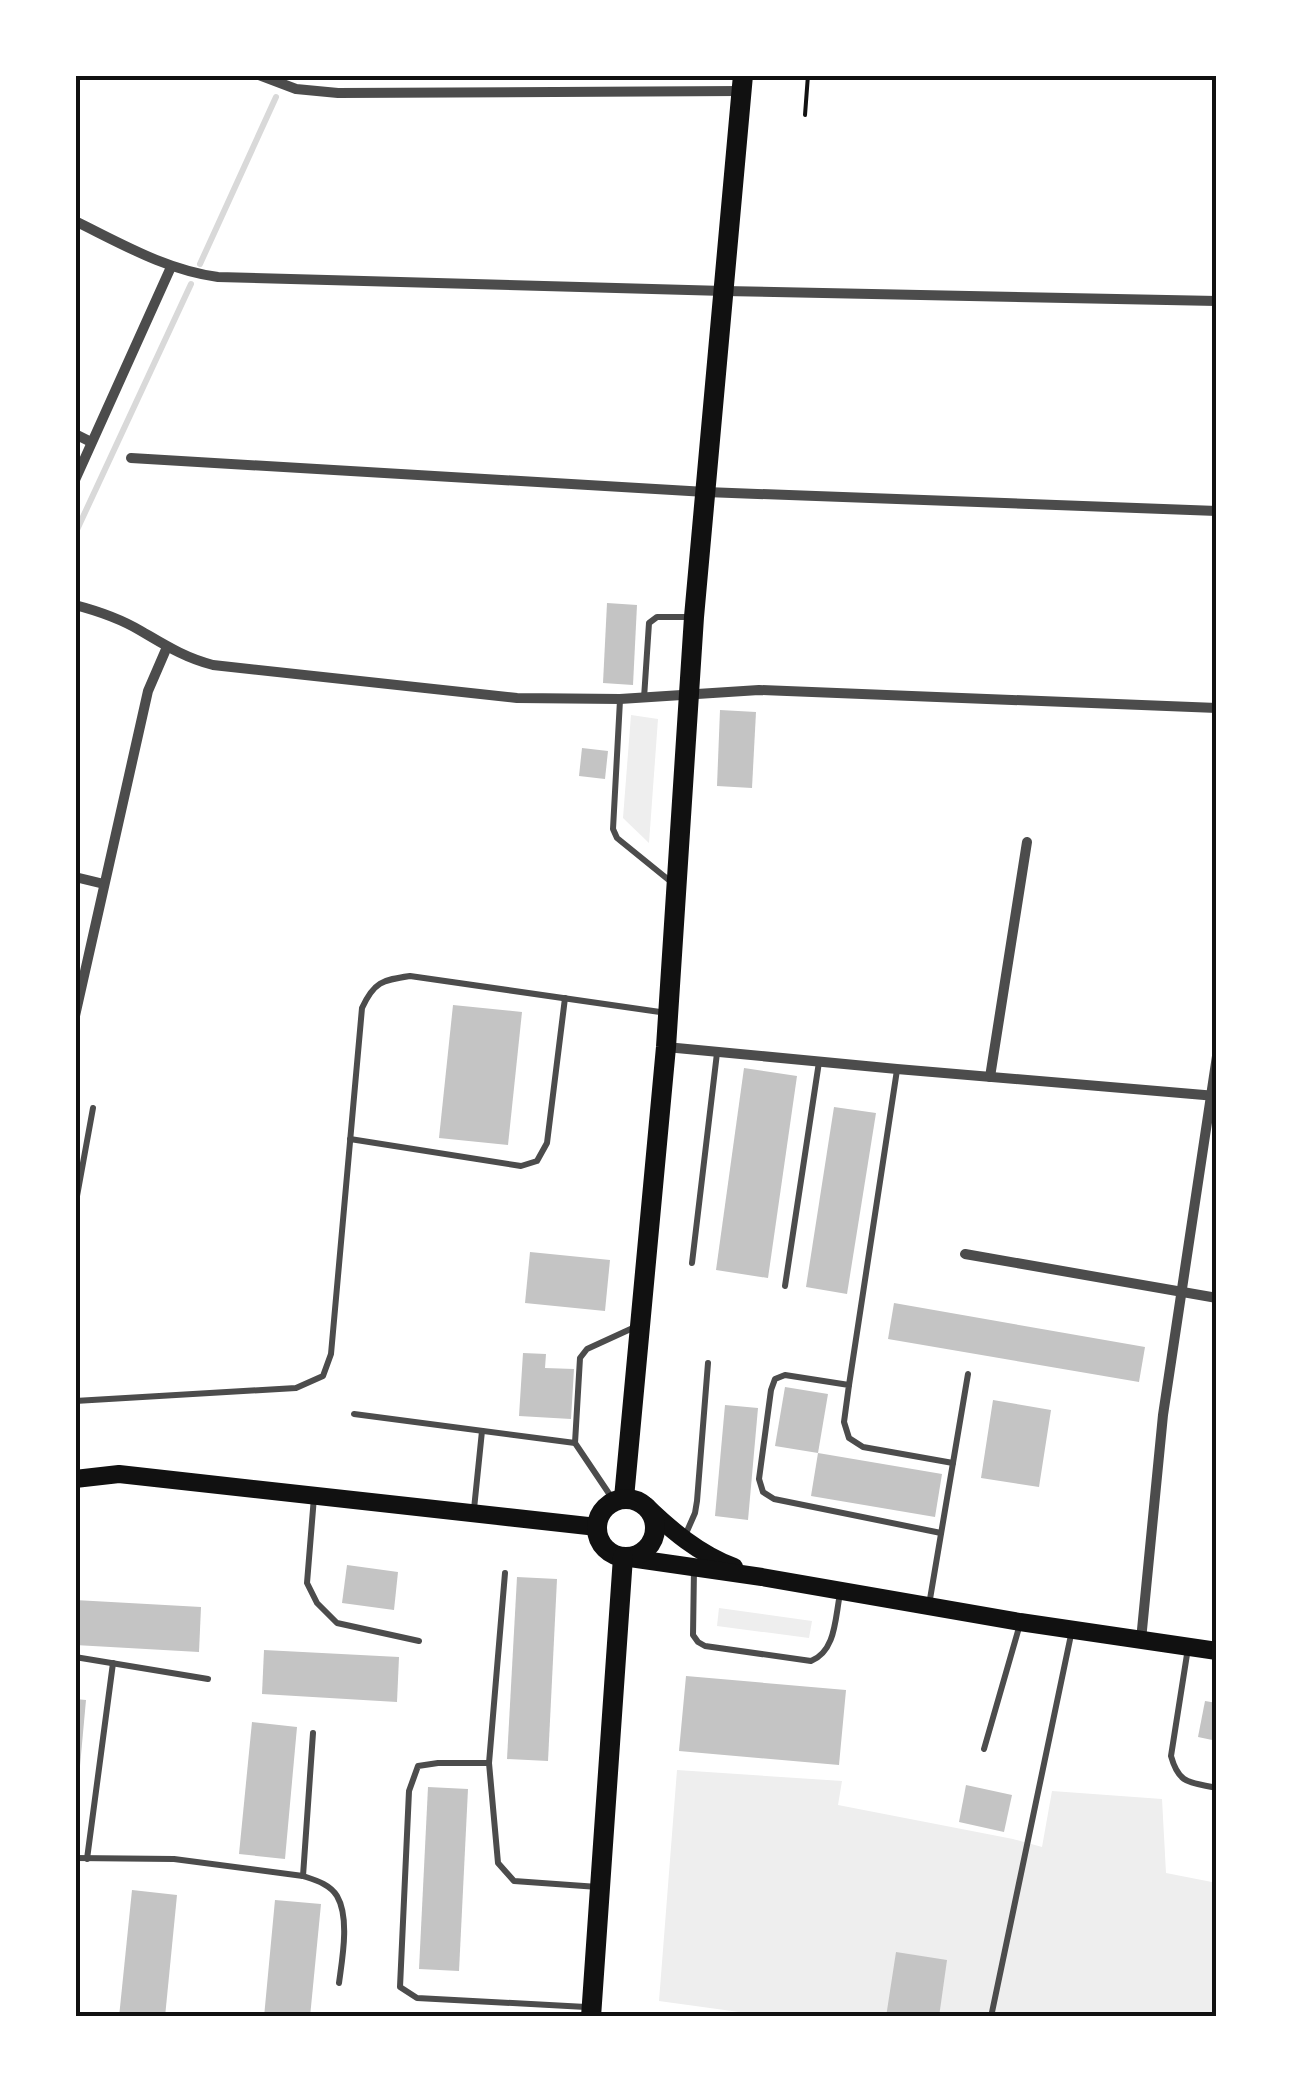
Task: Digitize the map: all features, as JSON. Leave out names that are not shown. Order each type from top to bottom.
[{"type":"highway","points":[[628,1501],[666,1046],[694,618],[743,83]]},
{"type":"highway","points":[[628,1501],[652,1513],[656,1523],[651,1544],[634,1557],[612,1554],[598,1538],[599,1516],[605,1507],[628,1501]]},
{"type":"highway","points":[[592,2012],[623,1557]]},
{"type":"main road","points":[[75,1479],[119,1474],[597,1527]]},
{"type":"main road","points":[[628,1501],[718,1562],[762,1578]]},
{"type":"main road","points":[[623,1557],[1217,1651]]},
{"type":"street","points":[[260,75],[296,89],[338,93],[743,83]]},
{"type":"street","points":[[75,221],[154,261],[218,278],[1217,301]]},
{"type":"street","points":[[75,480],[171,266]]},
{"type":"street","points":[[75,434],[91,442]]},
{"type":"street","points":[[131,458],[706,492],[1217,511]]},
{"type":"street","points":[[75,605],[140,630],[191,660],[517,698],[620,699],[759,690],[1217,708]]},
{"type":"street","points":[[75,1016],[148,691],[167,647]]},
{"type":"street","points":[[990,1078],[1026,842]]},
{"type":"street","points":[[75,877],[104,884]]},
{"type":"street","points":[[666,1046],[897,1070],[1216,1095]]},
{"type":"street","points":[[1142,1640],[1163,1416],[1180,1292],[1216,1095],[1217,1056]]},
{"type":"street","points":[[965,1254],[1217,1298]]},
{"type":"lane","points":[[644,698],[649,623],[656,616],[694,618]]},
{"type":"lane","points":[[620,699],[612,828],[618,838],[676,886]]},
{"type":"lane","points":[[75,1400],[296,1388],[323,1376],[331,1354],[362,1008],[371,990],[386,979],[410,976],[668,1013]]},
{"type":"lane","points":[[350,1139],[521,1166],[537,1160],[548,1143],[565,998]]},
{"type":"lane","points":[[692,1263],[717,1053]]},
{"type":"lane","points":[[784,1286],[819,1062]]},
{"type":"lane","points":[[897,1070],[844,1422],[849,1438],[863,1447],[953,1463]]},
{"type":"lane","points":[[75,1207],[92,1108]]},
{"type":"lane","points":[[575,1443],[580,1358],[587,1349],[640,1324]]},
{"type":"lane","points":[[683,1539],[697,1501],[708,1363]]},
{"type":"lane","points":[[929,1606],[968,1374]]},
{"type":"lane","points":[[849,1385],[784,1375],[775,1379],[759,1479],[763,1492],[774,1499],[941,1533]]},
{"type":"lane","points":[[354,1414],[575,1443],[628,1501]]},
{"type":"lane","points":[[474,1513],[482,1431]]},
{"type":"lane","points":[[314,1496],[307,1582],[317,1603],[337,1623],[419,1641]]},
{"type":"lane","points":[[694,1568],[693,1636],[705,1646],[811,1661],[829,1648],[840,1592]]},
{"type":"lane","points":[[505,1573],[488,1763],[498,1863],[514,1880],[600,1887]]},
{"type":"lane","points":[[984,1749],[1020,1622]]},
{"type":"lane","points":[[991,2017],[1072,1629]]},
{"type":"lane","points":[[1188,1646],[1171,1756],[1175,1771],[1183,1780],[1217,1788]]},
{"type":"lane","points":[[75,1657],[208,1679]]},
{"type":"lane","points":[[87,1859],[113,1663]]},
{"type":"lane","points":[[303,1876],[313,1733]]},
{"type":"lane","points":[[488,1763],[418,1766],[409,1791],[400,1987],[417,1998],[592,2012]]},
{"type":"lane","points":[[75,1858],[174,1859],[323,1882],[337,1896],[345,1931],[339,1984]]},
{"type":"path","points":[[805,115],[808,75]]},
{"type":"shaded area","points":[[631,715],[658,719],[649,843],[623,818]]},
{"type":"shaded area","points":[[719,1608],[812,1621],[809,1638],[717,1626]]},
{"type":"shaded area","points":[[677,1770],[842,1781],[838,1805],[1042,1847],[1052,1791],[1162,1799],[1166,1873],[1217,1883],[1217,2017],[740,2017],[739,2012],[659,2001]]},
{"type":"building","points":[[607,603],[637,605],[633,685],[603,683]]},
{"type":"building","points":[[720,710],[756,712],[752,788],[717,786]]},
{"type":"building","points":[[582,748],[608,751],[605,779],[579,776]]},
{"type":"building","points":[[453,1005],[522,1012],[508,1145],[439,1138]]},
{"type":"building","points":[[744,1068],[797,1076],[768,1278],[716,1270]]},
{"type":"building","points":[[834,1107],[876,1113],[847,1294],[806,1287]]},
{"type":"building","points":[[530,1252],[610,1260],[605,1311],[525,1303]]},
{"type":"building","points":[[894,1303],[1145,1347],[1139,1382],[888,1339]]},
{"type":"building","points":[[523,1353],[546,1354],[545,1368],[574,1369],[571,1419],[519,1416]]},
{"type":"building","points":[[785,1387],[828,1394],[818,1453],[775,1446]]},
{"type":"building","points":[[993,1400],[1051,1410],[1039,1487],[981,1478]]},
{"type":"building","points":[[725,1405],[758,1408],[748,1520],[715,1516]]},
{"type":"building","points":[[818,1453],[942,1474],[935,1517],[811,1496]]},
{"type":"building","points":[[347,1565],[398,1572],[394,1610],[342,1603]]},
{"type":"building","points":[[517,1577],[557,1579],[548,1761],[507,1759]]},
{"type":"building","points":[[75,1600],[201,1607],[199,1652],[75,1645]]},
{"type":"building","points":[[264,1650],[399,1657],[397,1702],[262,1694]]},
{"type":"building","points":[[686,1676],[846,1690],[839,1765],[679,1751]]},
{"type":"building","points":[[75,1699],[86,1700],[78,1788],[75,1788]]},
{"type":"building","points":[[1205,1701],[1217,1703],[1217,1741],[1198,1737]]},
{"type":"building","points":[[252,1722],[297,1727],[285,1859],[239,1854]]},
{"type":"building","points":[[966,1785],[1012,1795],[1004,1832],[959,1822]]},
{"type":"building","points":[[428,1787],[468,1789],[459,1971],[419,1969]]},
{"type":"building","points":[[132,1890],[177,1895],[165,2017],[119,2017]]},
{"type":"building","points":[[275,1900],[321,1904],[310,2017],[264,2017]]},
{"type":"building","points":[[896,1952],[947,1960],[939,2017],[886,2017]]},
{"type":"waterway","points":[[200,264],[276,97]]},
{"type":"waterway","points":[[75,534],[191,284]]}]
